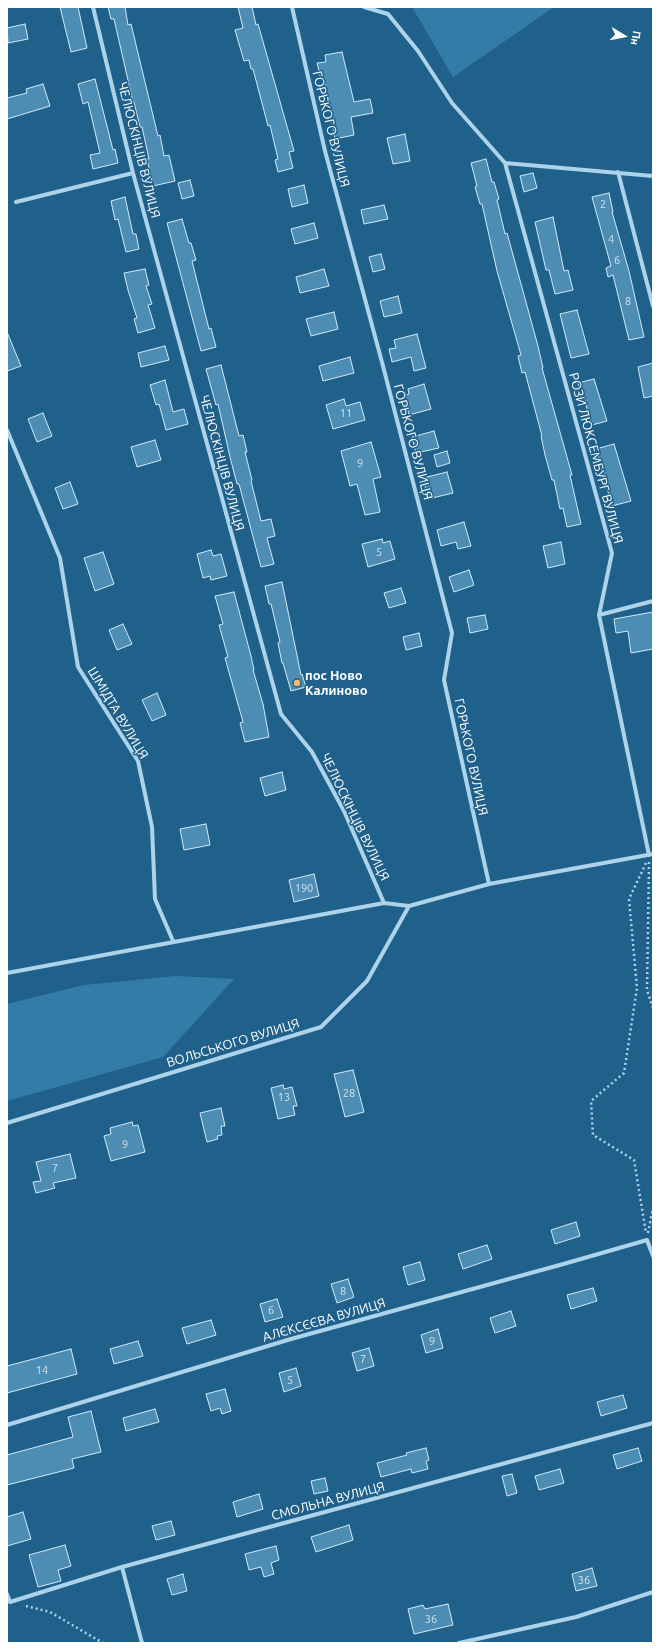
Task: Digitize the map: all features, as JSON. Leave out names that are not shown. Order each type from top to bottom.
[{"type":"street","name":"ЧЕЛЮСКІНЦІВ ВУЛИЦЯ","points":[[93,7],[133,173],[281,714],[316,758],[344,811],[384,903]]},
{"type":"street","name":"ГОРЬКОГО ВУЛИЦЯ","points":[[292,7],[325,151],[383,366],[452,633],[444,680],[489,884]]},
{"type":"street","points":[[364,7],[388,14],[418,51],[452,104],[505,162],[653,176]]},
{"type":"street","name":"РОЗИ ЛЮКСЕМБУРГ ВУЛИЦЯ","points":[[505,162],[612,553],[599,615],[651,855]]},
{"type":"street","points":[[618,172],[653,306]]},
{"type":"street","points":[[16,202],[133,173]]},
{"type":"street","name":"ШМІДТА ВУЛИЦЯ","points":[[7,430],[60,558],[78,667],[138,761],[152,827],[155,899],[173,941]]},
{"type":"street","points":[[599,615],[653,601]]},
{"type":"street","points":[[7,973],[384,903],[409,906],[489,884],[651,855]]},
{"type":"street","name":"ВОЛЬСЬКОГО ВУЛИЦЯ","points":[[7,1123],[321,1027],[367,981],[409,906]]},
{"type":"street","points":[[647,1240],[653,1256]]},
{"type":"street","name":"АЛЄКСЄЄВА ВУЛИЦЯ","points":[[7,1425],[291,1339],[647,1240]]},
{"type":"street","name":"СМОЛЬНА ВУЛИЦЯ","points":[[10,1602],[122,1567],[653,1423]]},
{"type":"street","points":[[122,1567],[142,1643]]},
{"type":"street","points":[[459,1643],[576,1617],[653,1592]]},
{"type":"street","points":[[7,1594],[10,1602]]},
{"type":"path","points":[[651,855],[647,990],[653,1008]]},
{"type":"path","points":[[647,1240],[634,1160],[593,1135],[591,1101],[624,1073],[637,988],[629,899],[651,855]]},
{"type":"path","points":[[647,1240],[653,1208]]},
{"type":"path","points":[[10,1602],[50,1612],[103,1643]]},
{"type":"shaded area","points":[[412,7],[554,7],[453,77]]},
{"type":"shaded area","points":[[176,976],[234,979],[163,1057],[7,1101],[7,1004],[84,985]]},
{"type":"building","points":[[60,7],[78,7],[87,48],[71,52]]},
{"type":"building","points":[[108,7],[125,7],[128,25],[131,24],[158,136],[160,135],[164,156],[169,155],[175,181],[153,186],[142,127],[140,127],[133,102],[114,19],[111,19]]},
{"type":"building","points":[[238,7],[252,7],[256,25],[258,24],[294,151],[289,152],[293,168],[278,172],[275,160],[278,159],[270,125],[268,126],[253,69],[251,69],[249,60],[244,61],[235,30],[243,28]]},
{"type":"building","points":[[25,24],[28,39],[8,43],[7,28]]},
{"type":"building","points":[[342,52],[354,102],[370,99],[373,113],[351,117],[354,135],[335,139],[324,78],[321,79],[317,63],[326,62],[325,55]]},
{"type":"building","points":[[95,79],[113,150],[115,149],[118,163],[93,169],[90,155],[100,153],[88,102],[83,104],[78,84]]},
{"type":"building","points":[[43,84],[50,106],[7,119],[7,98],[27,93],[26,89]]},
{"type":"building","points":[[405,134],[410,161],[393,164],[387,138]]},
{"type":"building","points":[[486,159],[492,182],[494,182],[499,199],[497,200],[505,234],[507,233],[538,346],[542,368],[572,475],[570,475],[581,524],[567,527],[563,508],[560,509],[554,480],[552,480],[545,455],[542,436],[525,372],[522,373],[518,356],[521,355],[497,271],[482,204],[480,204],[475,187],[477,186],[471,163]]},
{"type":"building","points":[[533,173],[537,188],[524,192],[520,176]]},
{"type":"building","points":[[190,180],[194,196],[182,199],[178,183]]},
{"type":"building","points":[[304,185],[308,203],[292,207],[288,189]]},
{"type":"building","points":[[609,193],[612,212],[629,271],[644,337],[629,340],[613,275],[608,277],[606,268],[611,266],[592,197]]},
{"type":"building","points":[[125,197],[133,234],[136,234],[139,249],[126,252],[118,219],[115,220],[111,201]]},
{"type":"building","points":[[384,205],[388,219],[364,224],[361,210]]},
{"type":"building","points":[[553,217],[564,271],[568,270],[573,290],[555,294],[549,270],[546,270],[535,222]]},
{"type":"building","points":[[182,219],[196,260],[192,261],[209,329],[211,328],[216,347],[201,351],[167,223]]},
{"type":"building","points":[[314,223],[318,238],[295,244],[291,229]]},
{"type":"building","points":[[381,254],[385,269],[373,272],[369,257]]},
{"type":"building","points":[[145,269],[149,285],[146,286],[152,304],[148,305],[155,328],[138,333],[134,319],[137,318],[124,273]]},
{"type":"building","points":[[324,269],[329,286],[300,293],[296,277]]},
{"type":"building","points":[[398,296],[402,313],[384,317],[380,301]]},
{"type":"building","points":[[577,310],[589,354],[571,358],[560,314]]},
{"type":"building","points":[[334,312],[338,329],[311,336],[306,319]]},
{"type":"building","points":[[7,332],[21,366],[7,371]]},
{"type":"building","points":[[417,334],[426,368],[414,371],[411,357],[392,362],[389,349],[396,348],[394,340]]},
{"type":"building","points":[[165,346],[169,360],[141,367],[138,353]]},
{"type":"building","points":[[350,357],[354,373],[323,381],[319,366]]},
{"type":"building","points":[[653,363],[653,396],[644,398],[638,367]]},
{"type":"building","points":[[221,365],[239,436],[243,435],[251,481],[261,521],[271,519],[275,536],[267,538],[274,564],[261,567],[239,484],[237,484],[218,404],[216,405],[206,369]]},
{"type":"building","points":[[594,379],[607,421],[592,425],[585,402],[583,403],[578,383]]},
{"type":"building","points":[[165,380],[173,412],[184,409],[188,424],[166,430],[159,404],[156,405],[150,385]]},
{"type":"building","points":[[424,384],[431,409],[409,415],[404,396],[409,394],[408,389]]},
{"type":"building","points":[[344,399],[346,406],[360,402],[365,420],[333,429],[326,405]]},
{"type":"building","points":[[43,413],[52,436],[37,442],[28,419]]},
{"type":"building","points":[[434,431],[439,448],[416,453],[412,437]]},
{"type":"building","points":[[155,440],[161,460],[137,467],[131,447]]},
{"type":"building","points":[[371,442],[381,477],[373,479],[380,512],[365,515],[357,484],[350,486],[341,451]]},
{"type":"building","points":[[614,444],[631,501],[612,506],[596,449]]},
{"type":"building","points":[[447,451],[450,463],[437,467],[434,455]]},
{"type":"building","points":[[447,472],[453,493],[428,499],[423,478]]},
{"type":"building","points":[[70,482],[78,504],[63,509],[55,488]]},
{"type":"building","points":[[464,522],[471,546],[458,549],[456,542],[441,546],[437,530]]},
{"type":"building","points":[[382,539],[383,543],[390,541],[395,559],[368,567],[362,544]]},
{"type":"building","points":[[561,542],[565,564],[548,568],[543,546]]},
{"type":"building","points":[[211,550],[213,556],[221,554],[227,576],[211,580],[210,576],[203,578],[197,554]]},
{"type":"building","points":[[103,552],[114,584],[95,591],[84,558]]},
{"type":"building","points":[[469,570],[474,585],[454,592],[449,577]]},
{"type":"building","points":[[282,582],[301,675],[302,674],[306,687],[291,691],[282,663],[278,643],[280,642],[265,586]]},
{"type":"building","points":[[401,588],[406,603],[389,608],[384,593]]},
{"type":"building","points":[[234,592],[263,704],[269,737],[245,742],[240,723],[243,722],[225,658],[228,657],[219,625],[223,624],[215,596]]},
{"type":"building","points":[[653,612],[653,649],[631,653],[628,631],[616,633],[614,619]]},
{"type":"building","points":[[485,615],[488,629],[470,633],[467,618]]},
{"type":"building","points":[[123,624],[132,644],[117,650],[109,630]]},
{"type":"building","points":[[419,633],[422,646],[406,650],[403,637]]},
{"type":"building","points":[[157,693],[166,715],[152,721],[142,700]]},
{"type":"building","points":[[282,772],[286,790],[265,796],[260,778]]},
{"type":"building","points":[[206,824],[210,845],[184,850],[180,829]]},
{"type":"building","points":[[314,874],[319,896],[294,902],[289,880]]},
{"type":"building","points":[[353,1070],[364,1112],[345,1117],[334,1074]]},
{"type":"building","points":[[283,1085],[284,1089],[292,1087],[297,1106],[293,1106],[295,1115],[278,1119],[271,1088]]},
{"type":"building","points":[[221,1108],[225,1126],[221,1126],[222,1135],[217,1136],[218,1139],[207,1142],[200,1113]]},
{"type":"building","points":[[132,1122],[133,1126],[138,1125],[145,1152],[111,1161],[104,1136],[111,1134],[110,1128]]},
{"type":"building","points":[[70,1154],[76,1178],[53,1183],[55,1188],[36,1193],[33,1182],[41,1181],[36,1162]]},
{"type":"building","points":[[576,1222],[580,1236],[555,1244],[551,1230]]},
{"type":"building","points":[[487,1245],[492,1259],[463,1269],[458,1254]]},
{"type":"building","points":[[420,1262],[425,1280],[408,1285],[403,1267]]},
{"type":"building","points":[[348,1279],[354,1297],[337,1303],[331,1284]]},
{"type":"building","points":[[593,1288],[597,1301],[571,1309],[567,1295]]},
{"type":"building","points":[[277,1299],[283,1317],[265,1322],[260,1304]]},
{"type":"building","points":[[511,1311],[516,1326],[495,1333],[490,1318]]},
{"type":"building","points":[[211,1320],[216,1335],[187,1344],[182,1328]]},
{"type":"building","points":[[438,1329],[443,1348],[426,1353],[421,1335]]},
{"type":"building","points":[[138,1341],[143,1356],[114,1364],[110,1349]]},
{"type":"building","points":[[369,1348],[374,1366],[357,1371],[352,1353]]},
{"type":"building","points":[[71,1349],[77,1374],[7,1393],[7,1366]]},
{"type":"building","points":[[296,1368],[301,1386],[284,1392],[279,1373]]},
{"type":"building","points":[[225,1389],[231,1411],[222,1414],[220,1408],[211,1411],[206,1394]]},
{"type":"building","points":[[623,1395],[627,1408],[601,1416],[597,1402]]},
{"type":"building","points":[[155,1409],[159,1422],[126,1431],[123,1418]]},
{"type":"building","points":[[91,1411],[101,1452],[72,1459],[74,1468],[7,1485],[7,1455],[73,1437],[68,1417]]},
{"type":"building","points":[[426,1448],[429,1460],[426,1461],[428,1469],[412,1473],[411,1469],[381,1477],[377,1463]]},
{"type":"building","points":[[638,1448],[642,1461],[617,1469],[613,1455]]},
{"type":"building","points":[[560,1469],[564,1483],[539,1490],[535,1476]]},
{"type":"building","points":[[512,1474],[517,1493],[507,1496],[502,1476]]},
{"type":"building","points":[[325,1478],[328,1491],[314,1494],[311,1481]]},
{"type":"building","points":[[259,1494],[263,1509],[237,1517],[233,1502]]},
{"type":"building","points":[[23,1512],[31,1539],[7,1546],[7,1517]]},
{"type":"building","points":[[171,1521],[175,1535],[156,1540],[152,1526]]},
{"type":"building","points":[[349,1525],[353,1540],[316,1552],[311,1537]]},
{"type":"building","points":[[65,1545],[71,1566],[58,1570],[61,1581],[38,1587],[29,1555]]},
{"type":"building","points":[[276,1546],[279,1560],[271,1563],[274,1574],[264,1577],[261,1567],[249,1570],[245,1554]]},
{"type":"building","points":[[592,1568],[597,1586],[576,1591],[572,1574]]},
{"type":"building","points":[[183,1574],[187,1591],[172,1595],[167,1579]]},
{"type":"building","points":[[448,1604],[453,1625],[414,1634],[408,1609],[423,1605],[425,1609]]},
{"type":"place","name":"пос Ново Калиново","points":[[297,683]]}]
